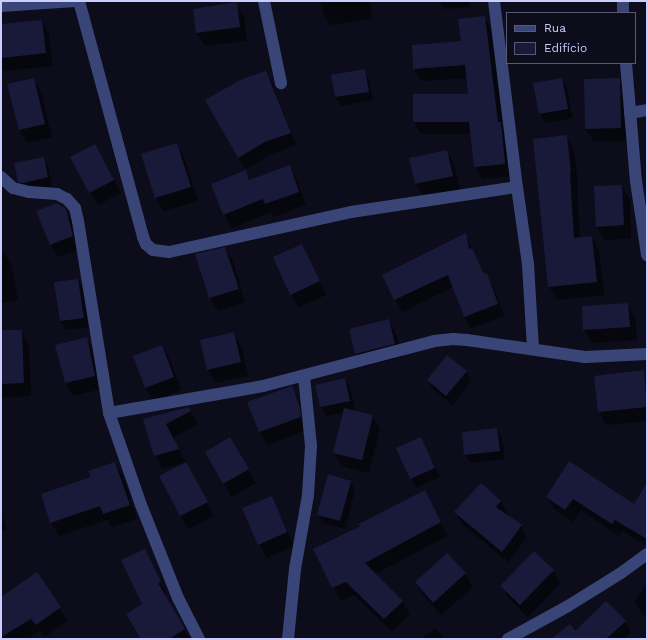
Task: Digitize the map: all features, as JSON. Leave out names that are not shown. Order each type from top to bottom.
[{"type":"street","points":[[1,6],[42,2],[75,1]]},
{"type":"street","points":[[79,1],[143,237],[146,244],[153,250],[169,252],[351,212],[517,187]]},
{"type":"street","points":[[264,1],[281,83]]},
{"type":"street","points":[[494,1],[528,264],[533,349]]},
{"type":"street","points":[[622,1],[623,12]]},
{"type":"street","points":[[626,64],[636,181],[647,255]]},
{"type":"street","points":[[630,113],[647,110]]},
{"type":"street","points":[[1,177],[13,188],[29,192],[57,194],[67,198],[75,208],[109,413],[141,505],[178,598],[199,639]]},
{"type":"street","points":[[109,413],[263,386],[413,345],[434,341],[467,340],[585,357],[647,354]]},
{"type":"street","points":[[288,639],[295,569],[308,495],[311,446],[304,376]]},
{"type":"street","points":[[508,639],[568,606],[621,573],[647,554]]},
{"type":"building","points":[[237,2],[240,27],[196,33],[193,9]]},
{"type":"building","points":[[485,16],[498,122],[501,122],[505,164],[474,167],[469,122],[413,122],[413,94],[468,94],[465,65],[413,69],[412,45],[461,41],[458,19]]},
{"type":"building","points":[[42,20],[46,53],[1,58],[1,24]]},
{"type":"building","points":[[365,69],[369,92],[335,97],[331,75]]},
{"type":"building","points":[[266,71],[291,133],[265,142],[238,158],[205,100],[242,79]]},
{"type":"building","points":[[34,78],[45,124],[19,130],[7,84]]},
{"type":"building","points":[[562,78],[568,109],[539,114],[533,83]]},
{"type":"building","points":[[620,78],[621,128],[585,129],[584,79]]},
{"type":"building","points":[[567,135],[571,173],[574,238],[592,236],[597,282],[548,287],[533,139]]},
{"type":"building","points":[[177,143],[191,187],[155,198],[141,154]]},
{"type":"building","points":[[95,144],[114,180],[89,193],[70,157]]},
{"type":"building","points":[[447,150],[453,176],[415,184],[409,158]]},
{"type":"building","points":[[44,157],[48,177],[23,183],[18,182],[14,163]]},
{"type":"building","points":[[290,165],[299,192],[265,204],[263,199],[223,215],[211,184],[246,170],[249,180]]},
{"type":"building","points":[[622,185],[624,225],[596,227],[594,186]]},
{"type":"building","points":[[57,203],[66,209],[73,236],[50,245],[36,211]]},
{"type":"building","points":[[466,233],[469,249],[472,248],[484,274],[487,273],[498,304],[464,317],[448,275],[394,300],[382,275]]},
{"type":"building","points":[[302,244],[320,281],[290,295],[273,257]]},
{"type":"building","points":[[225,247],[239,289],[209,298],[195,254]]},
{"type":"building","points":[[78,279],[84,318],[60,321],[54,282]]},
{"type":"building","points":[[628,303],[630,327],[583,330],[582,306]]},
{"type":"building","points":[[389,319],[395,344],[355,354],[349,329]]},
{"type":"building","points":[[1,330],[22,330],[24,383],[1,384]]},
{"type":"building","points":[[234,332],[241,362],[207,370],[200,340]]},
{"type":"building","points":[[87,337],[95,376],[65,383],[55,345]]},
{"type":"building","points":[[162,345],[174,377],[145,388],[133,356]]},
{"type":"building","points":[[447,355],[467,371],[446,396],[427,380]]},
{"type":"building","points":[[644,370],[647,407],[598,412],[594,376]]},
{"type":"building","points":[[345,378],[350,401],[320,407],[315,385]]},
{"type":"building","points":[[292,386],[300,407],[301,417],[259,432],[247,402]]},
{"type":"building","points":[[189,407],[191,411],[166,424],[179,449],[154,456],[143,419]]},
{"type":"building","points":[[344,408],[373,415],[362,460],[333,453]]},
{"type":"building","points":[[497,428],[500,451],[464,455],[462,432]]},
{"type":"building","points":[[230,437],[249,469],[223,484],[205,452]]},
{"type":"building","points":[[421,437],[435,468],[410,479],[396,448]]},
{"type":"building","points":[[569,461],[634,504],[647,483],[647,539],[615,520],[612,524],[573,499],[565,510],[546,497]]},
{"type":"building","points":[[115,462],[130,505],[103,514],[100,506],[50,523],[41,494],[91,477],[88,471]]},
{"type":"building","points":[[186,462],[208,502],[180,516],[159,476]]},
{"type":"building","points":[[328,474],[351,481],[340,521],[317,515]]},
{"type":"building","points":[[481,483],[501,501],[496,507],[522,525],[502,552],[454,512]]},
{"type":"building","points":[[425,490],[441,522],[365,563],[403,601],[384,619],[346,582],[332,588],[313,549],[361,526],[357,525]]},
{"type":"building","points":[[272,496],[287,532],[258,545],[242,508]]},
{"type":"building","points":[[145,549],[161,582],[158,583],[185,629],[169,639],[141,639],[126,614],[142,604],[121,560]]},
{"type":"building","points":[[534,551],[554,570],[520,605],[500,586]]},
{"type":"building","points":[[447,553],[466,573],[433,603],[415,582]]},
{"type":"building","points":[[37,572],[61,607],[36,625],[31,619],[1,637],[1,597]]},
{"type":"building","points":[[606,601],[626,621],[606,639],[551,639],[570,624],[575,631]]}]
